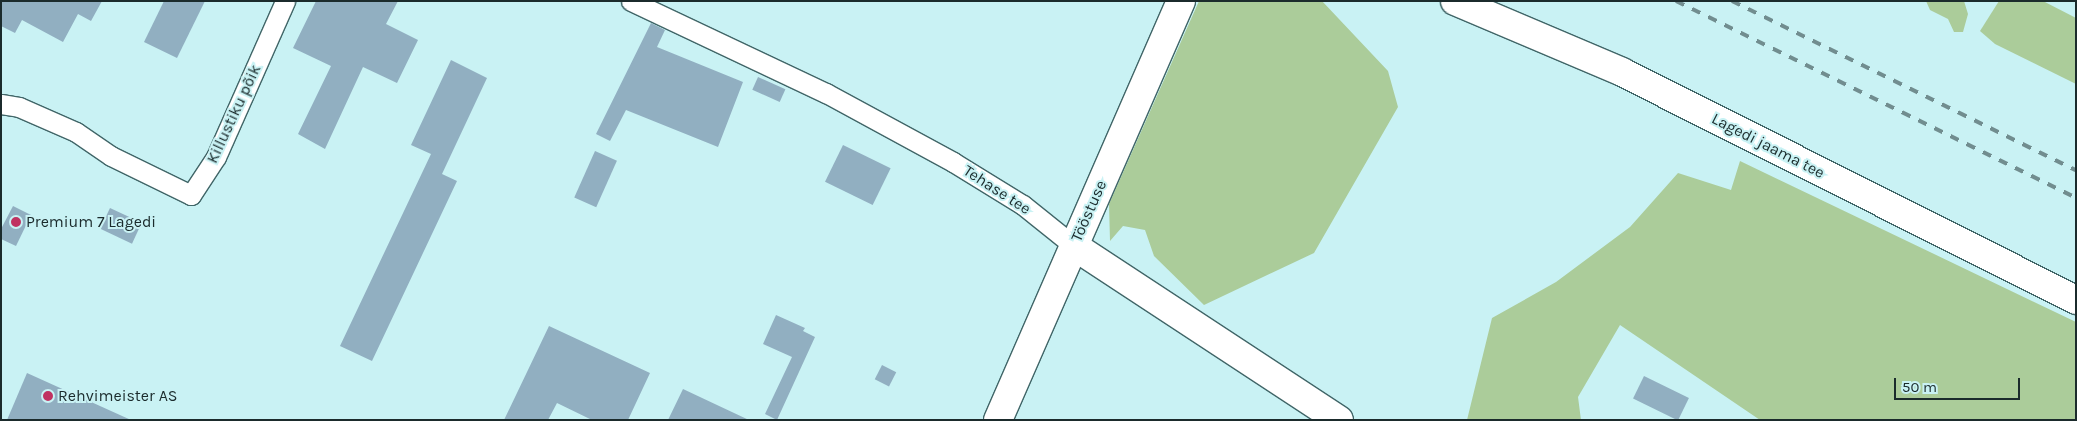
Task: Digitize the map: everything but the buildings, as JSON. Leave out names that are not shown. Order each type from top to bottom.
[{"type":"street","name":"Killustiku põik","points":[[1,104],[19,107],[76,132],[111,156],[192,195],[216,157],[285,1]]},
{"type":"street","name":"Tehase tee","points":[[631,1],[826,93],[945,158],[1023,206],[1074,246],[1339,420]]},
{"type":"street","name":"Tööstuse","points":[[998,420],[1180,1]]},
{"type":"street","name":"Lagedi jaama tee","points":[[1455,1],[1622,72],[2076,300]]},
{"type":"green space","points":[[1199,1],[1322,1],[1388,71],[1398,107],[1314,253],[1204,305],[1154,256],[1145,230],[1123,226],[1110,241],[1109,204]]},
{"type":"green space","points":[[1926,1],[1964,1],[1968,14],[1963,32],[1954,32],[1948,19],[1930,10]]},
{"type":"green space","points":[[1999,1],[2043,1],[2076,18],[2076,84],[1995,44],[1980,31]]},
{"type":"green space","points":[[1740,161],[2076,322],[2076,420],[1760,420],[1620,325],[1578,397],[1581,420],[1467,420],[1492,318],[1556,282],[1630,227],[1678,173],[1731,190]]},
{"type":"railway","points":[[1676,1],[2076,198]]},
{"type":"railway","points":[[1732,1],[2076,170]]},
{"type":"place","name":"Premium 7 Lagedi","points":[[16,222]]},
{"type":"place","name":"Rehvimeister AS","points":[[48,396]]}]
